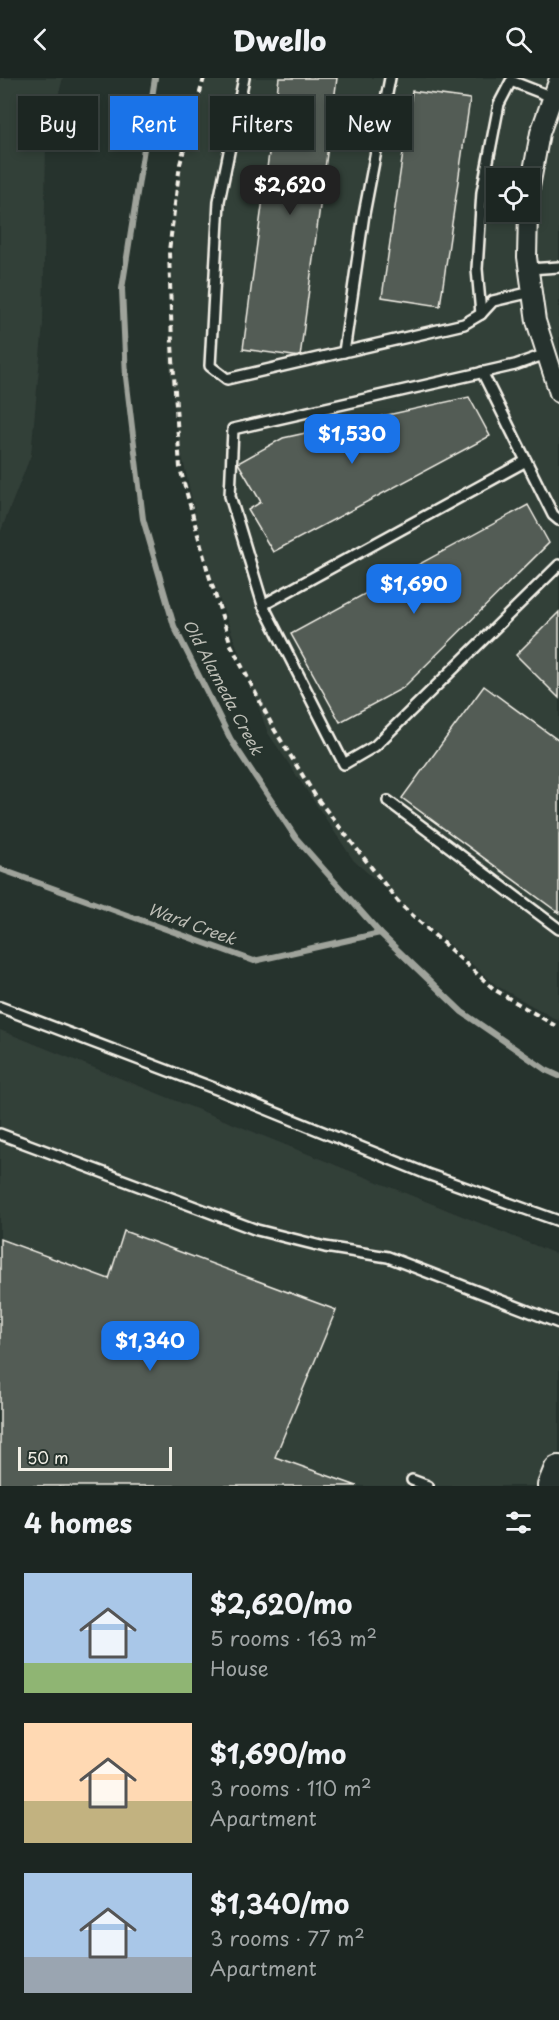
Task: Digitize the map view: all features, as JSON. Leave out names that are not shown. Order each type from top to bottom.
[{"type":"main road","points":[[553,1486],[559,1471]]},
{"type":"street","points":[[534,168],[540,133],[559,79]]},
{"type":"street","points":[[528,222],[527,257],[536,321],[559,393]]},
{"type":"lane","points":[[244,78],[219,201],[210,366],[227,379],[464,324],[481,314],[493,301],[532,292]]},
{"type":"lane","points":[[344,352],[364,214],[390,78]]},
{"type":"lane","points":[[481,314],[477,269],[482,192],[499,105],[509,79],[552,97]]},
{"type":"lane","points":[[529,269],[559,267]]},
{"type":"lane","points":[[546,354],[515,365],[233,429],[230,496],[263,605],[344,764],[375,746],[559,566]]},
{"type":"lane","points":[[482,372],[553,515],[559,520]]},
{"type":"lane","points":[[263,605],[526,461]]},
{"type":"lane","points":[[388,801],[559,929]]},
{"type":"lane","points":[[0,1007],[219,1090],[427,1174],[559,1221]]},
{"type":"lane","points":[[0,1134],[257,1230],[325,1247],[388,1257],[559,1323]]},
{"type":"lane","points":[[412,1480],[428,1486]]},
{"type":"shaded area","points":[[0,78],[63,78],[58,96],[18,96],[18,150],[46,150],[43,324],[31,455],[0,533]]},
{"type":"shaded area","points":[[206,78],[559,78],[559,1021],[497,986],[354,861],[268,733],[206,562],[178,438],[169,359],[174,196],[186,150],[198,150],[198,108]]},
{"type":"shaded area","points":[[0,1030],[559,1255],[559,1457],[547,1486],[0,1486]]},
{"type":"building","points":[[279,78],[337,78],[335,96],[326,96],[327,150],[300,357],[243,349],[269,150],[314,150],[314,96],[277,96]]},
{"type":"building","points":[[412,91],[470,99],[440,306],[382,297],[403,150],[412,150]]},
{"type":"building","points":[[469,397],[490,436],[273,552],[248,510],[261,502],[238,463],[283,438]]},
{"type":"building","points":[[528,505],[549,543],[403,688],[340,722],[291,634]]},
{"type":"building","points":[[559,612],[559,698],[516,655]]},
{"type":"building","points":[[484,686],[559,741],[559,913],[402,798]]},
{"type":"building","points":[[124,1231],[336,1310],[275,1457],[357,1486],[0,1486],[0,1239],[109,1279]]},
{"type":"waterway","name":"Old Alameda Creek","points":[[155,78],[122,289],[126,377],[143,519],[174,626],[231,740],[296,838],[380,933],[462,1012],[546,1070],[559,1076]]},
{"type":"waterway","name":"Ward Creek","points":[[0,869],[254,961],[380,933]]}]
